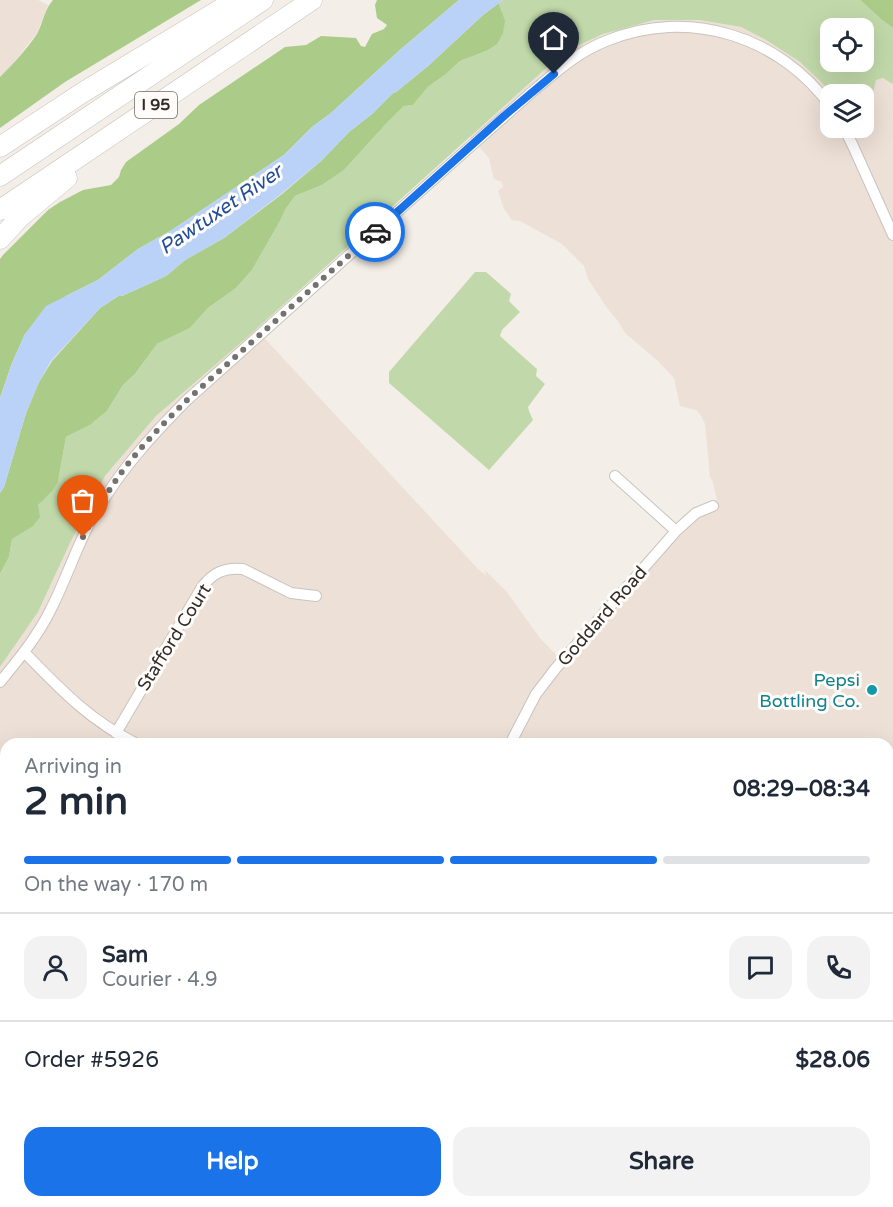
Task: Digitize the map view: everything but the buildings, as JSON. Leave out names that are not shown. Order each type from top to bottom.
[{"type":"highway","points":[[0,147],[71,100],[236,0]]},
{"type":"highway","name":"I 95","points":[[0,176],[262,0]]},
{"type":"highway","name":"I 95","points":[[0,210],[312,0]]},
{"type":"highway","points":[[0,239],[33,206],[160,102]]},
{"type":"street","points":[[0,682],[24,652],[51,610],[83,537],[100,505],[124,469],[153,435],[196,392],[504,116],[570,60],[607,40],[626,34],[671,27],[705,28],[757,44],[796,69],[820,94]]},
{"type":"street","points":[[849,138],[893,235]]},
{"type":"street","points":[[615,476],[676,531]]},
{"type":"street","name":"Goddard Road","points":[[513,738],[536,694],[556,668],[676,531],[696,513],[713,506]]},
{"type":"street","name":"Stafford Court","points":[[116,733],[202,587],[218,572],[226,569],[243,569],[291,593],[316,596]]},
{"type":"street","points":[[24,652],[83,710],[126,738]]},
{"type":"shaded area","points":[[0,0],[38,0],[48,5],[37,33],[0,77]]},
{"type":"shaded area","points":[[654,19],[699,20],[741,27],[800,62],[823,84],[820,84],[820,138],[874,138],[875,80],[883,78],[893,83],[893,738],[0,738],[0,667],[38,612],[105,476],[156,416],[256,329],[479,570],[486,575],[485,570],[506,591],[540,638],[561,660],[688,514],[702,505],[717,500],[710,477],[705,424],[700,414],[696,410],[680,406],[674,378],[625,333],[588,279],[584,266],[562,244],[520,221],[512,220],[504,209],[498,191],[503,187],[502,182],[494,179],[489,158],[469,136],[564,52],[603,34]]},
{"type":"green space","points":[[53,0],[201,0],[65,82],[0,128],[0,77],[37,34]]},
{"type":"green space","points":[[377,0],[459,0],[331,113],[312,127],[284,155],[172,230],[138,249],[98,280],[66,296],[25,334],[0,398],[0,259],[3,255],[48,210],[83,190],[111,185],[119,177],[126,162],[179,124],[199,105],[285,47],[306,45],[321,36],[356,38],[361,46],[365,47],[372,34],[384,29],[387,25],[377,18],[375,5]]},
{"type":"green space","points":[[503,0],[860,0],[893,28],[893,83],[883,78],[876,80],[874,89],[874,84],[823,84],[800,62],[741,27],[699,20],[654,20],[603,34],[564,52],[251,334],[156,416],[105,476],[38,612],[0,667],[0,574],[9,557],[12,539],[58,482],[66,437],[90,425],[107,411],[123,385],[135,374],[157,344],[190,328],[208,308],[236,288],[252,270],[295,196],[322,185],[344,170],[404,106],[413,105],[428,87],[460,61],[486,51],[502,11],[499,3]]},
{"type":"green space","points":[[860,0],[893,0],[893,28],[882,20]]},
{"type":"green space","points":[[499,3],[505,21],[503,33],[497,44],[460,61],[428,87],[413,105],[404,106],[344,170],[322,185],[295,196],[252,270],[236,288],[208,308],[190,328],[157,344],[135,374],[123,385],[107,411],[90,425],[66,437],[58,482],[38,505],[40,517],[33,526],[12,539],[9,557],[0,574],[0,493],[4,487],[26,413],[39,382],[52,361],[100,308],[120,295],[166,276],[185,260],[224,238],[282,194],[321,161],[349,132],[393,93],[428,66]]},
{"type":"green space","points":[[475,272],[486,272],[511,294],[509,301],[520,312],[502,330],[500,336],[537,369],[536,376],[545,384],[528,407],[533,420],[489,470],[389,383],[389,372]]},
{"type":"water","name":"Pawtuxet River","points":[[459,0],[503,0],[483,15],[428,66],[393,93],[349,132],[321,161],[224,238],[185,260],[166,276],[120,295],[100,308],[51,361],[39,382],[26,413],[4,487],[0,493],[0,398],[25,334],[46,306],[98,280],[138,249],[172,230],[284,155],[312,127],[331,113]]},
{"type":"way so far","points":[[83,537],[124,469],[159,428],[187,400],[375,232]]},
{"type":"place","name":"Pepsi Bottling Co.","points":[[872,690]]},
{"type":"route","points":[[375,232],[554,74]]}]
